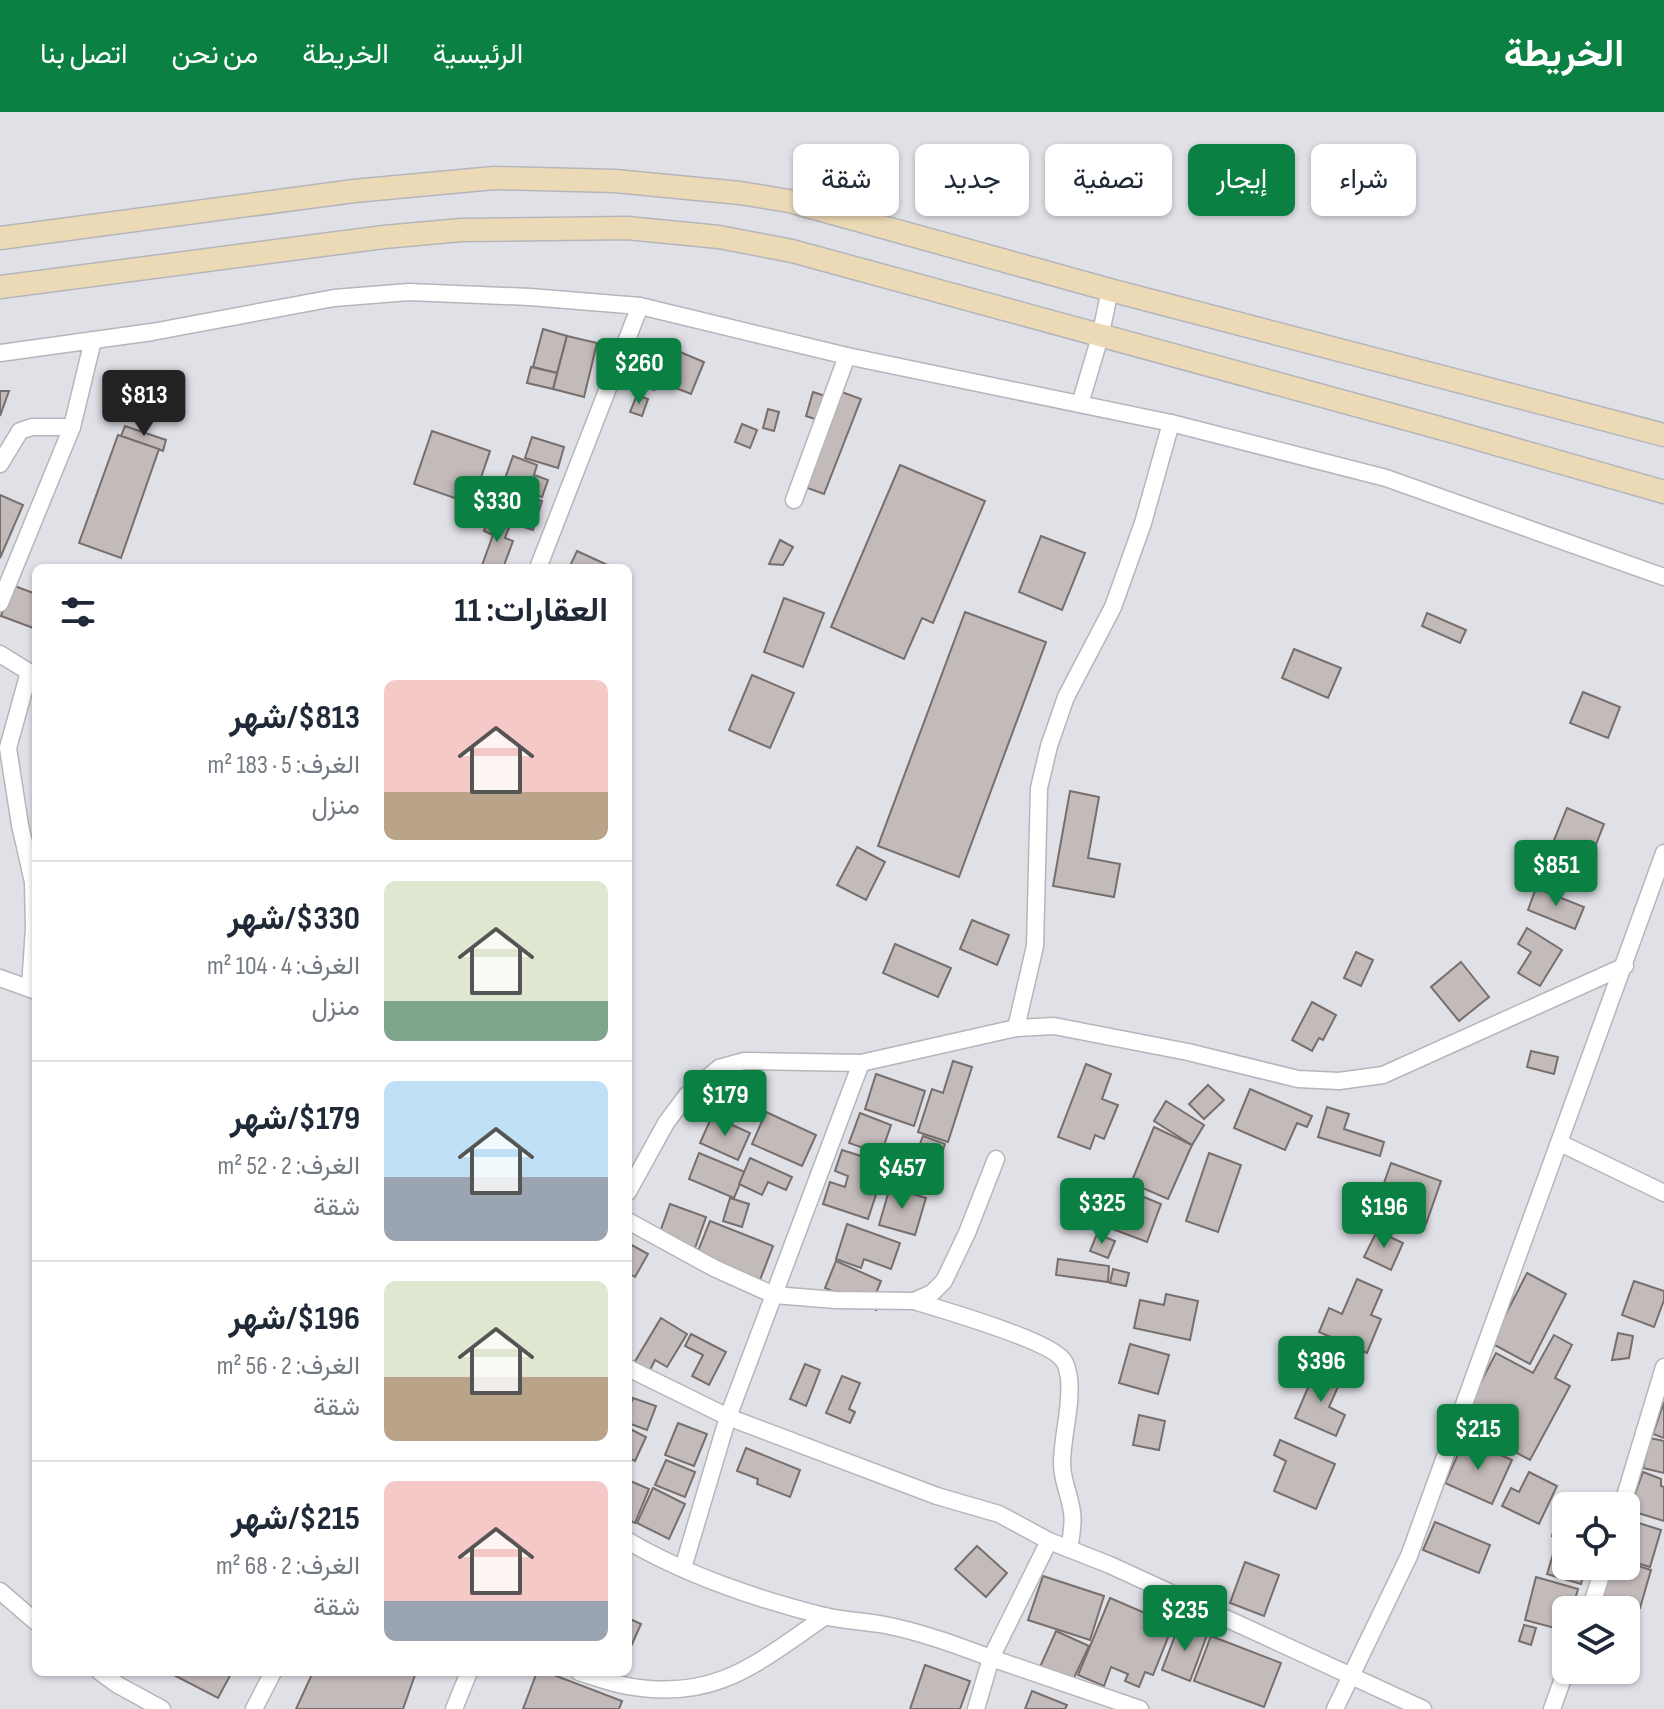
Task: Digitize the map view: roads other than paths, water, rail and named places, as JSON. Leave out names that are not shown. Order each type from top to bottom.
[{"type":"main road","points":[[0,238],[414,184],[494,178],[615,181],[740,193],[789,201],[1110,290],[1664,435]]},
{"type":"main road","points":[[0,287],[384,237],[461,230],[627,228],[719,237],[792,251],[1664,492]]},
{"type":"street","points":[[1080,404],[1110,290]]},
{"type":"street","points":[[0,353],[152,332],[334,298],[409,292],[640,306],[847,356],[1171,423],[1386,478],[1664,577]]},
{"type":"street","points":[[540,564],[640,306]]},
{"type":"street","points":[[0,603],[72,427],[93,340]]},
{"type":"street","points":[[794,500],[847,356]]},
{"type":"street","points":[[1016,1028],[1035,946],[1039,788],[1049,746],[1066,697],[1113,607],[1143,523],[1171,423]]},
{"type":"street","points":[[0,464],[20,431],[32,427],[72,427]]},
{"type":"street","points":[[0,654],[29,672],[0,768]]},
{"type":"street","points":[[8,748],[32,878]]},
{"type":"street","points":[[1335,1709],[1409,1556],[1664,853]]},
{"type":"street","points":[[632,1185],[666,1123],[687,1095],[719,1068],[744,1061],[861,1063],[1016,1028],[1054,1026],[1298,1079],[1339,1081],[1383,1075],[1625,966]]},
{"type":"street","points":[[0,978],[32,989]]},
{"type":"street","points":[[683,1568],[728,1417],[861,1063]]},
{"type":"street","points":[[1560,1143],[1664,1193]]},
{"type":"street","points":[[914,1301],[932,1293],[944,1281],[996,1159]]},
{"type":"street","points":[[632,1223],[714,1268],[774,1295],[914,1301],[1053,1351],[1065,1361],[1069,1376],[1069,1416],[1062,1468],[1072,1510],[1069,1549]]},
{"type":"street","points":[[1626,1492],[1664,1367]]},
{"type":"street","points":[[632,1370],[728,1417],[937,1496],[999,1514],[1049,1541],[1423,1709]]},
{"type":"street","points":[[976,1709],[991,1658],[1049,1541]]},
{"type":"street","points":[[632,1543],[732,1589],[826,1616],[884,1625],[941,1640],[1140,1709]]},
{"type":"street","points":[[0,1591],[32,1619]]},
{"type":"street","points":[[592,1676],[626,1686],[678,1691],[707,1686],[765,1658],[826,1616]]},
{"type":"street","points":[[254,1709],[271,1676]]},
{"type":"street","points":[[454,1709],[467,1676]]},
{"type":"street","points":[[121,1679],[162,1709]]},
{"type":"street","points":[[1552,1709],[1561,1684]]}]
